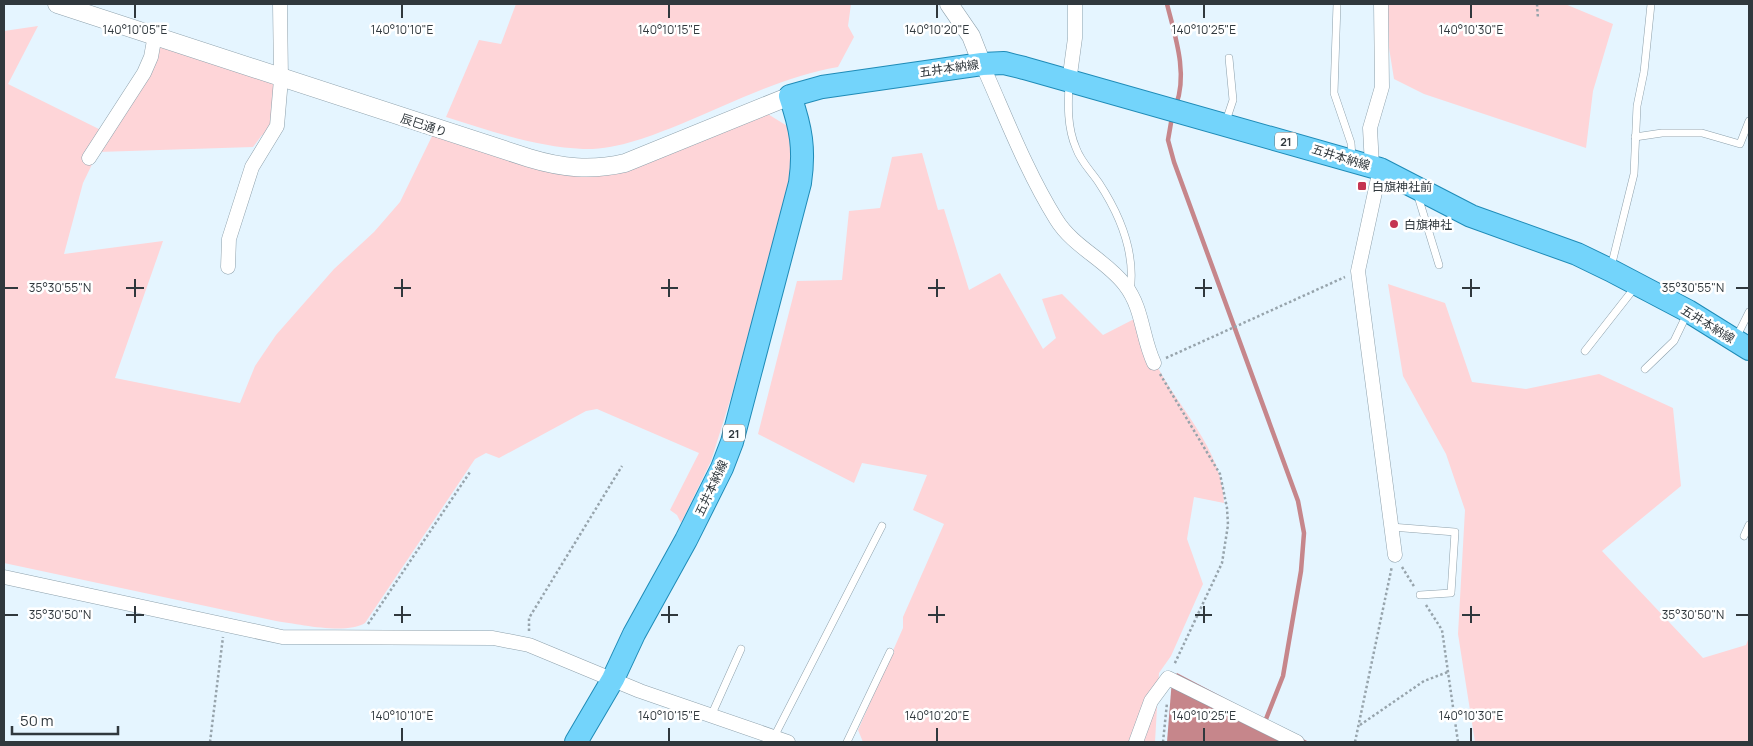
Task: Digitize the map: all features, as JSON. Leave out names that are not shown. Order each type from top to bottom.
[{"type":"main road","name":"五井本納線","points":[[576,742],[613,679],[634,634],[711,493],[732,442],[800,183],[803,156],[801,129],[790,96],[822,87],[982,64],[1004,63],[1368,165],[1415,186],[1471,216],[1577,254],[1688,311],[1742,345]]},
{"type":"street","name":"辰巳通り","points":[[57,4],[543,163],[571,168],[589,169],[625,163],[790,96]]},
{"type":"street","points":[[228,266],[229,240],[252,167],[278,126],[282,79],[280,4]]},
{"type":"street","points":[[949,4],[971,36],[1022,152],[1056,220],[1073,238],[1124,283],[1130,292],[1137,305],[1147,349],[1154,364]]},
{"type":"street","points":[[1069,82],[1075,38],[1075,4]]},
{"type":"street","points":[[1381,4],[1382,87],[1370,128],[1358,271],[1395,555]]},
{"type":"street","points":[[89,158],[144,73],[151,57],[155,35]]},
{"type":"street","points":[[4,577],[282,637],[493,638],[529,645],[711,716],[788,742]]},
{"type":"street","points":[[1136,742],[1151,700],[1168,678],[1298,742]]},
{"type":"lane","points":[[1337,4],[1334,93],[1351,143],[1368,165]]},
{"type":"lane","points":[[1610,270],[1634,174],[1635,137],[1651,4]]},
{"type":"lane","points":[[1225,124],[1233,100],[1229,58]]},
{"type":"lane","points":[[1069,82],[1068,114],[1072,138],[1082,161],[1116,210],[1127,240],[1132,275],[1130,292]]},
{"type":"lane","points":[[1635,137],[1662,133],[1702,133],[1740,144],[1749,120]]},
{"type":"lane","points":[[1415,186],[1439,265]]},
{"type":"lane","points":[[1585,352],[1637,284]]},
{"type":"lane","points":[[1645,369],[1674,341],[1688,311]]},
{"type":"lane","points":[[1742,345],[1749,312]]},
{"type":"lane","points":[[1744,536],[1749,525]]},
{"type":"lane","points":[[774,737],[882,526]]},
{"type":"lane","points":[[1391,527],[1455,532],[1451,593],[1420,595]]},
{"type":"lane","points":[[711,716],[740,650]]},
{"type":"lane","points":[[847,742],[890,652]]},
{"type":"path","points":[[1537,4],[1538,19]]},
{"type":"path","points":[[1163,742],[1168,689],[1174,686],[1168,678],[1222,563],[1228,525],[1227,508],[1220,474],[1154,364],[1358,271]]},
{"type":"path","points":[[529,645],[529,618],[622,466]]},
{"type":"path","points":[[359,638],[470,472]]},
{"type":"path","points":[[1395,555],[1442,630],[1458,742]]},
{"type":"path","points":[[1354,742],[1395,555]]},
{"type":"path","points":[[210,742],[224,623]]},
{"type":"path","points":[[1359,726],[1424,681],[1448,672]]},
{"type":"shaded area","points":[[516,4],[851,4],[848,26],[854,37],[838,67],[778,83],[681,124],[621,145],[596,149],[565,148],[531,142],[446,117],[479,40],[501,44]]},
{"type":"shaded area","points":[[1382,4],[1565,4],[1613,24],[1593,91],[1586,148],[1424,94],[1394,79]]},
{"type":"shaded area","points":[[38,26],[8,84],[109,134],[160,44],[282,84],[269,134],[262,135],[253,147],[98,152],[83,183],[64,254],[163,241],[115,378],[240,403],[255,366],[276,335],[334,269],[374,232],[400,202],[434,132],[566,173],[763,111],[792,129],[794,144],[790,183],[732,394],[711,461],[681,523],[677,515],[670,510],[699,453],[597,409],[586,411],[499,458],[486,453],[475,459],[365,623],[357,626],[322,628],[276,621],[4,563],[4,31]]},
{"type":"shaded area","points":[[922,153],[938,210],[944,209],[969,290],[1000,273],[1043,349],[1056,338],[1042,299],[1062,294],[1103,335],[1142,315],[1148,344],[1154,360],[1197,428],[1216,464],[1222,483],[1224,503],[1194,497],[1187,539],[1203,584],[1171,656],[1159,673],[1155,742],[863,742],[858,730],[903,628],[903,617],[944,524],[913,510],[927,475],[862,463],[854,483],[758,434],[797,281],[842,280],[849,211],[880,208],[892,157]]},
{"type":"shaded area","points":[[1388,284],[1445,303],[1472,382],[1526,389],[1599,374],[1673,408],[1681,486],[1602,551],[1703,658],[1746,645],[1749,637],[1749,742],[1475,742],[1458,634],[1465,510],[1446,454],[1403,376]]},
{"type":"shaded area","points":[[1177,673],[1309,742],[1167,742],[1172,679]]},
{"type":"waterway","points":[[1167,4],[1177,42],[1181,67],[1181,80],[1176,105]]},
{"type":"waterway","points":[[1172,117],[1168,140],[1174,162],[1298,501],[1304,533],[1301,571],[1283,676],[1266,719]]},
{"type":"place","name":"白旗神社前","points":[[1362,186]]},
{"type":"place","name":"白旗神社","points":[[1394,224]]}]
